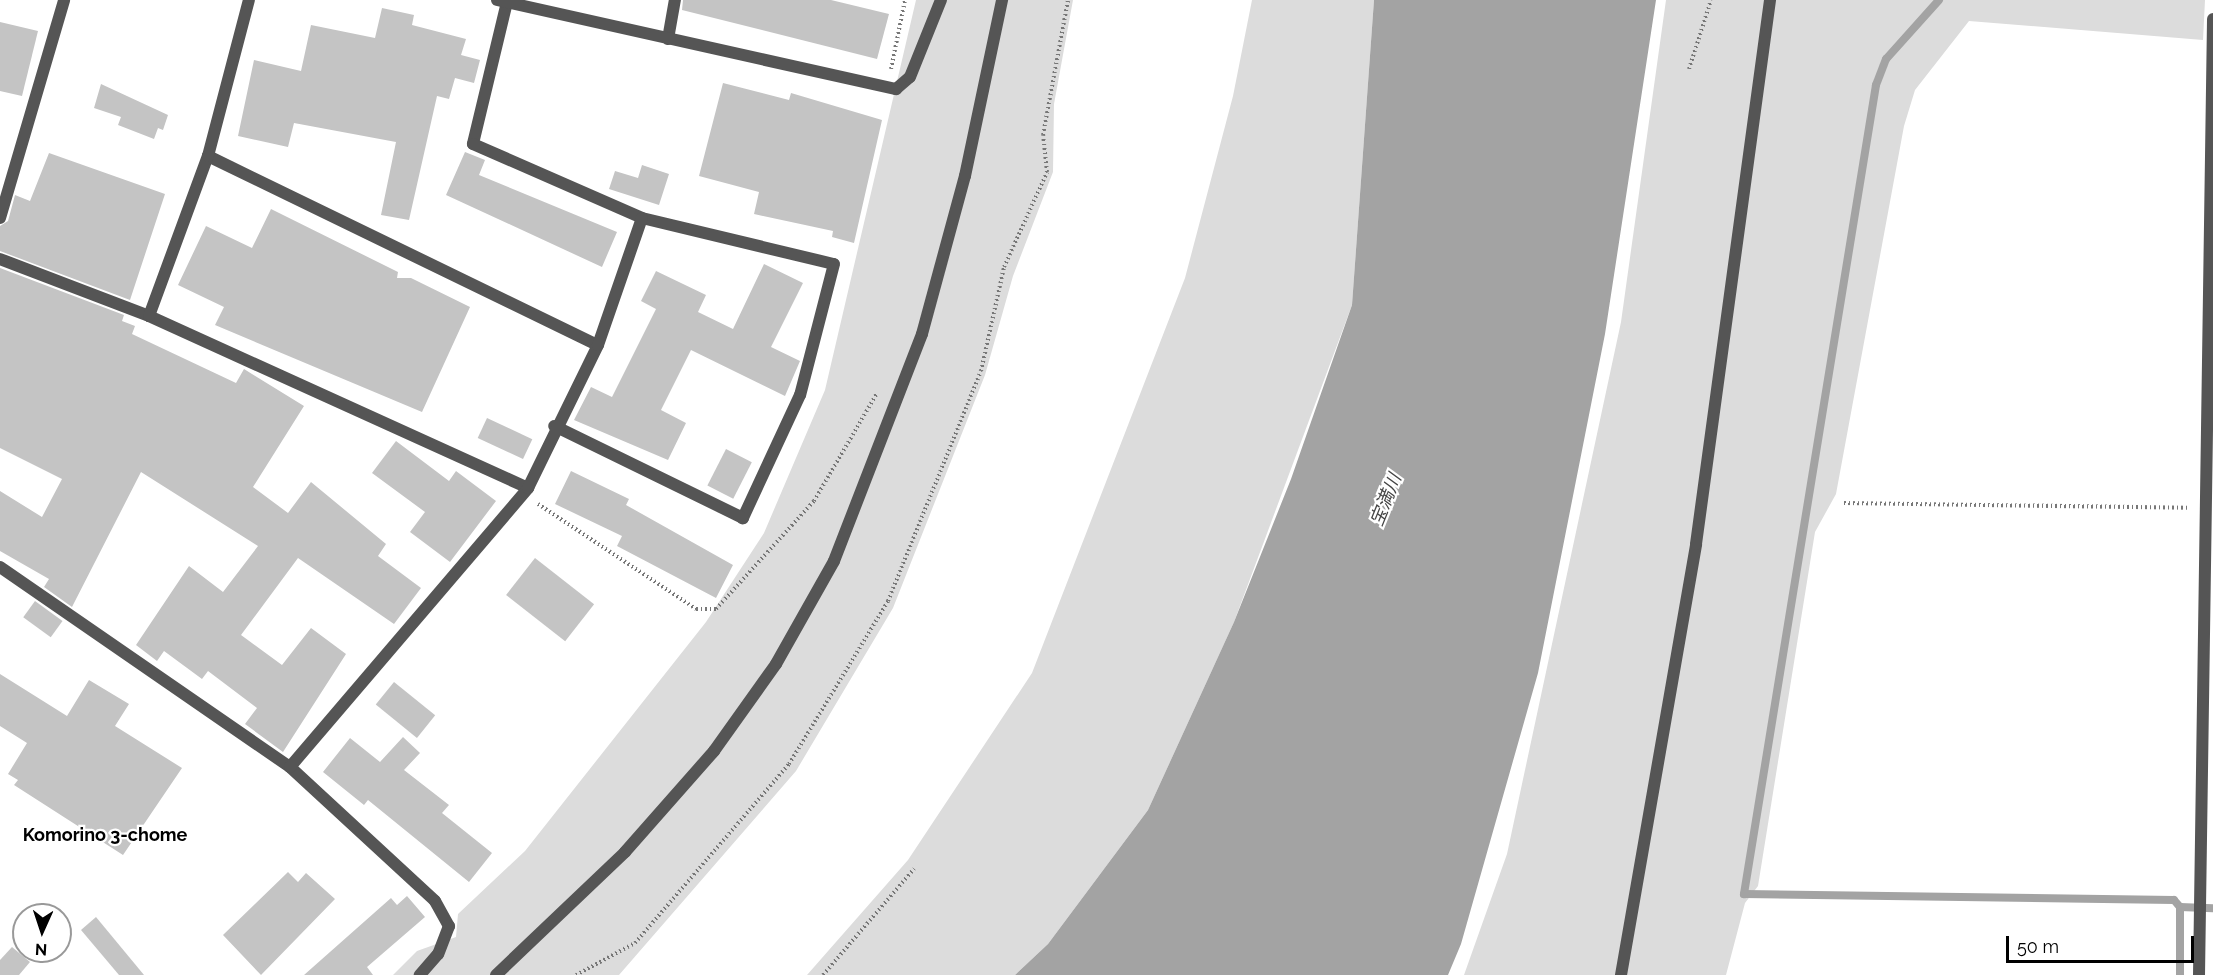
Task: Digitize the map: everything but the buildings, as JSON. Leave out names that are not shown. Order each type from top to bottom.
[{"type":"street","points":[[0,218],[64,0]]},
{"type":"street","points":[[149,316],[208,156],[249,0]]},
{"type":"street","points":[[668,39],[675,0]]},
{"type":"street","points":[[554,426],[743,518],[800,395],[834,264],[642,219],[473,144],[504,1],[891,89],[910,76],[941,0]]},
{"type":"street","points":[[496,975],[625,852],[714,751],[776,664],[834,561],[922,334],[965,176],[1002,0]]},
{"type":"street","points":[[1621,975],[1696,544],[1770,0]]},
{"type":"street","points":[[2199,975],[2208,508],[2213,19]]},
{"type":"street","points":[[208,156],[598,345]]},
{"type":"street","points":[[290,767],[528,488],[554,426],[598,345],[642,219]]},
{"type":"street","points":[[0,259],[149,316],[528,488]]},
{"type":"street","points":[[0,567],[290,767],[446,915],[449,926],[438,954],[420,975]]},
{"type":"path","points":[[891,89],[905,0]]},
{"type":"path","points":[[576,975],[635,943],[789,764],[888,601],[981,371],[1004,267],[1047,172],[1043,135],[1068,0]]},
{"type":"path","points":[[1689,69],[1711,0]]},
{"type":"path","points":[[1844,503],[2208,508]]},
{"type":"path","points":[[823,975],[914,869]]},
{"type":"shaded area","points":[[916,0],[1073,0],[1054,104],[1053,172],[1013,276],[985,375],[893,608],[796,771],[619,975],[393,975],[417,951],[456,937],[458,914],[525,851],[706,622],[764,533],[825,390]]},
{"type":"shaded area","points":[[1252,0],[1374,0],[1352,305],[1234,622],[1148,810],[1048,944],[1015,975],[807,975],[908,860],[1032,673],[1185,278],[1233,96]]},
{"type":"shaded area","points":[[1666,0],[2205,0],[2203,40],[1969,21],[1915,90],[1904,126],[1836,494],[1815,532],[1758,886],[1745,903],[1726,975],[1464,975],[1507,854],[1621,322]]},
{"type":"water","name":"宝満川","points":[[1374,0],[1656,0],[1605,334],[1538,673],[1461,944],[1448,975],[1015,975],[1048,944],[1148,810],[1234,622],[1291,479],[1352,305]]},
{"type":"waterway","points":[[1939,0],[1886,59],[1876,85],[1744,894],[2174,900],[2180,907]]},
{"type":"waterway","points":[[2180,975],[2180,907],[2213,908]]},
{"type":"district","name":"Komorino 3-chome","points":[[105,835]]}]
